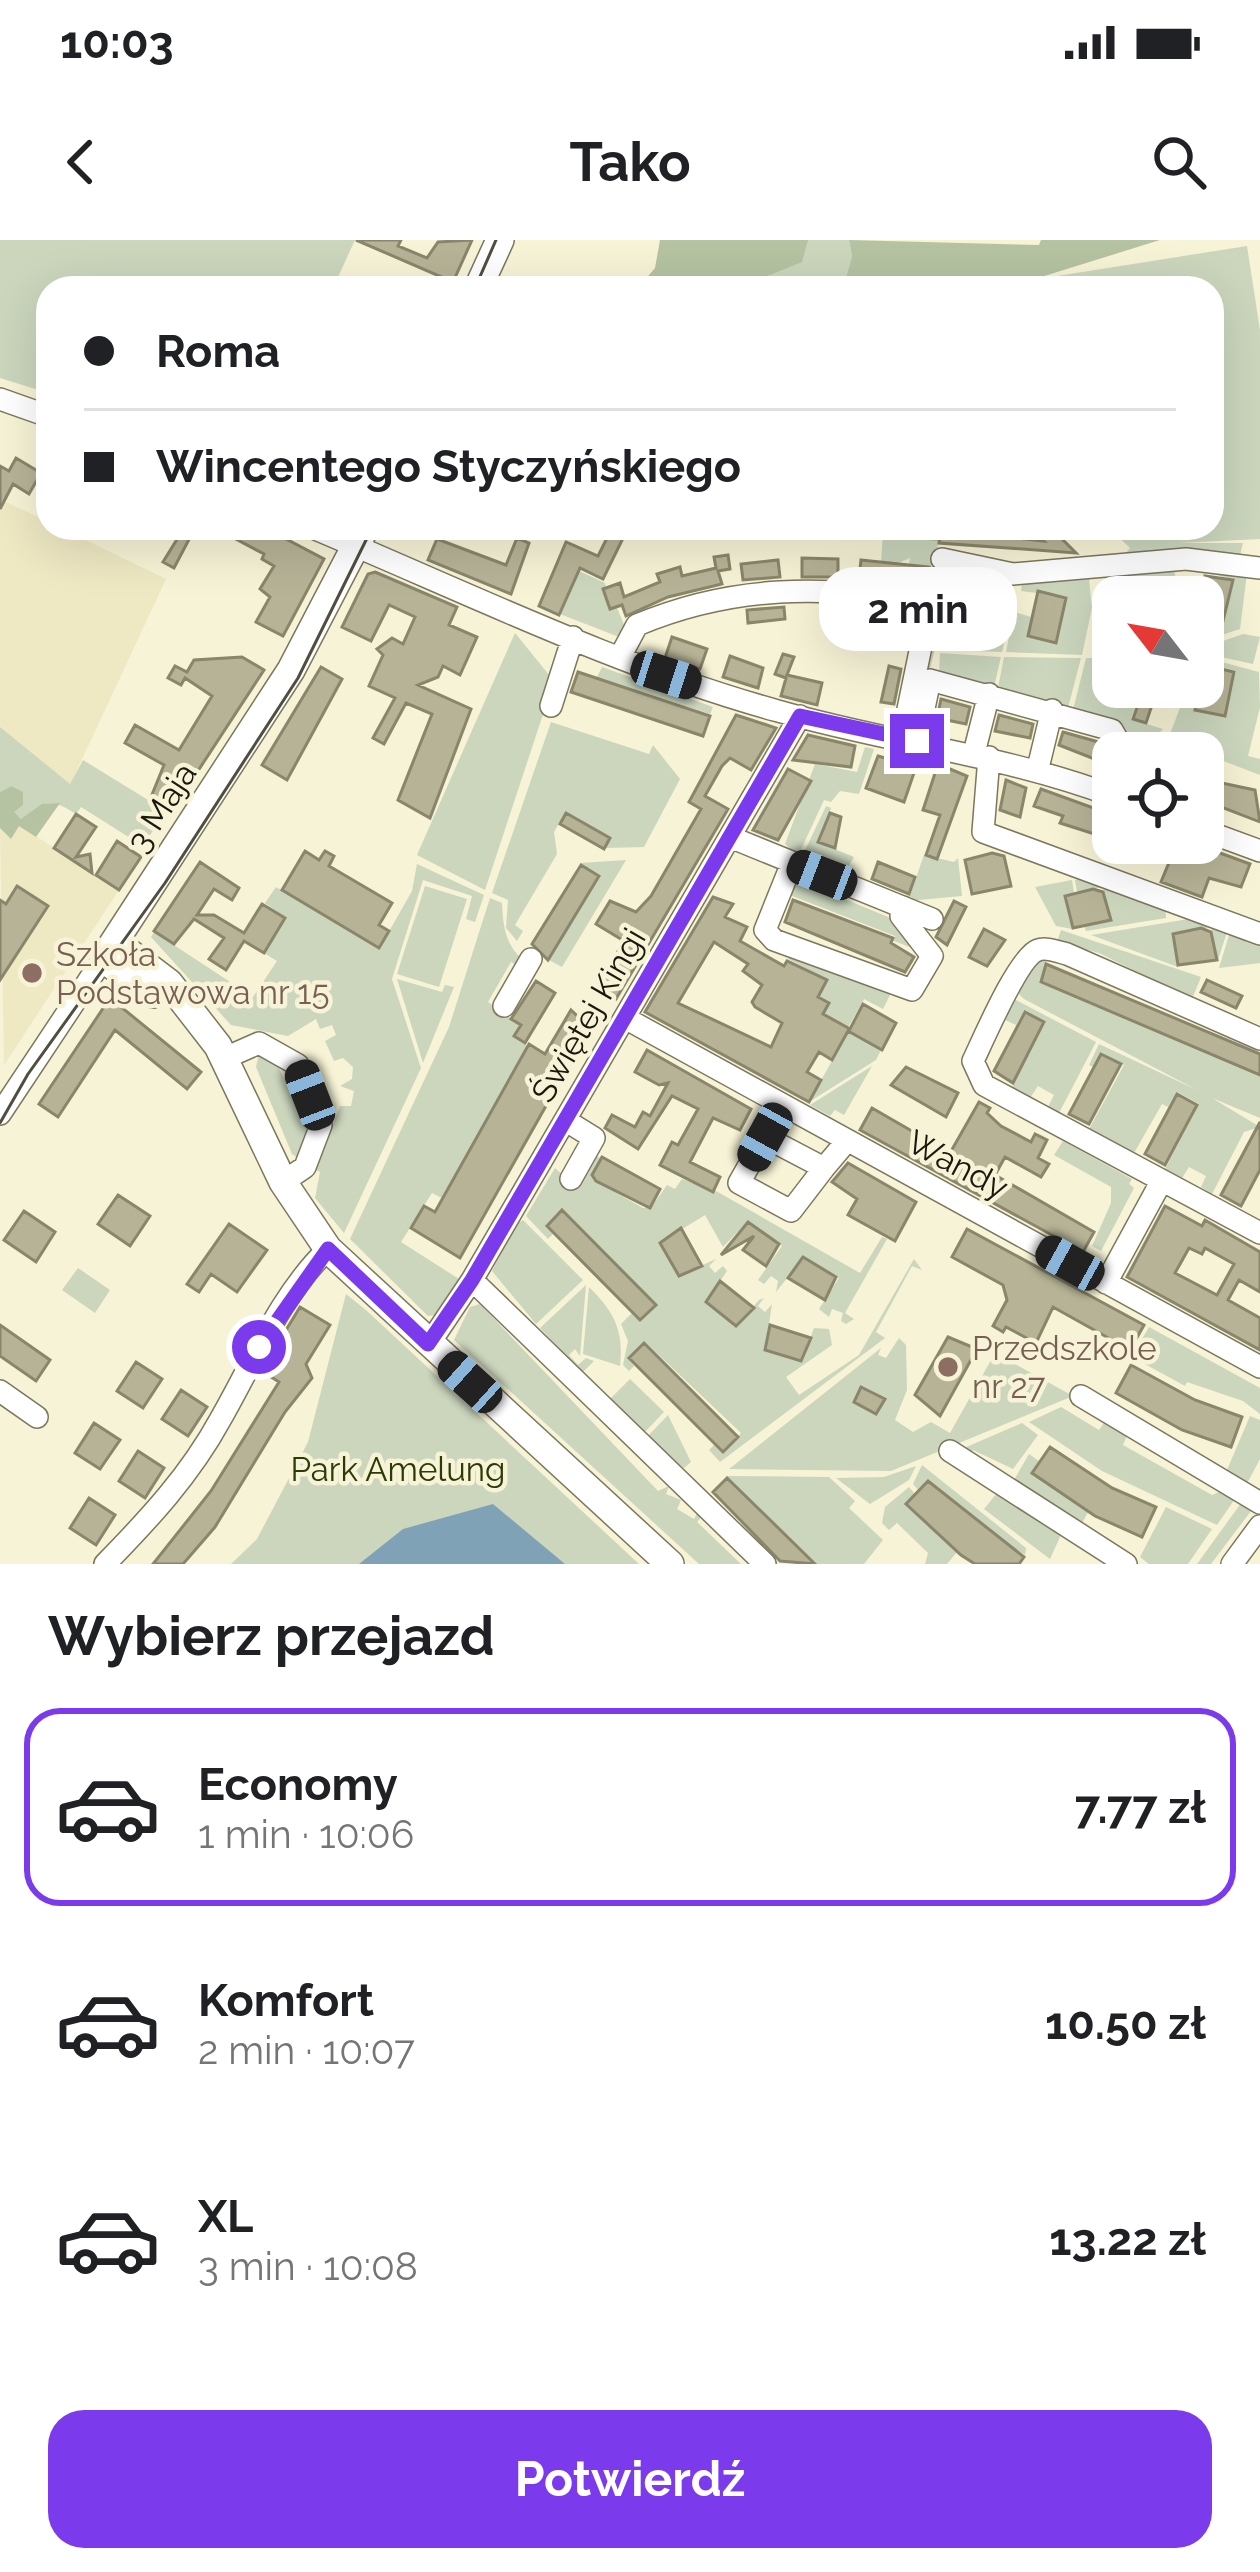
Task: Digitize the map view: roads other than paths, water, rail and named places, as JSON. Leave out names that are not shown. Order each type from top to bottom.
[{"type":"main road","points":[[490,276],[500,240]]},
{"type":"main road","name":"3 Maja","points":[[109,950],[291,670],[358,540]]},
{"type":"main road","points":[[109,950],[169,983],[180,1005],[225,1058],[284,1182],[328,1249],[670,1564]]},
{"type":"street","points":[[0,399],[36,412]]},
{"type":"street","points":[[366,540],[620,657],[800,716],[1038,768],[1092,789]]},
{"type":"street","points":[[941,559],[1013,574],[1186,559],[1260,568]]},
{"type":"street","points":[[620,657],[638,625],[721,599],[812,586],[926,601],[929,608],[909,740]]},
{"type":"street","points":[[551,706],[573,638]]},
{"type":"street","points":[[909,740],[931,680],[1052,710],[1113,732]]},
{"type":"street","points":[[989,694],[982,755],[982,832],[1260,934]]},
{"type":"street","points":[[1038,768],[1052,710]]},
{"type":"street","name":"Świętej Kingi","points":[[428,1344],[472,1280],[800,716]]},
{"type":"street","points":[[730,838],[932,919]]},
{"type":"street","points":[[1224,838],[1260,851]]},
{"type":"street","points":[[792,863],[765,930],[774,940],[912,990],[932,956],[902,916],[903,907]]},
{"type":"street","points":[[1260,1039],[1067,954],[1045,949],[1030,955],[973,1061],[984,1085],[1260,1234]]},
{"type":"street","name":"3 Maja","points":[[0,1114],[109,950]]},
{"type":"street","points":[[504,1006],[531,959]]},
{"type":"street","name":"Wandy","points":[[625,1018],[1260,1367]]},
{"type":"street","points":[[225,1058],[259,1043],[298,1065],[321,1126],[305,1167],[284,1182]]},
{"type":"street","points":[[566,1120],[595,1138],[571,1179]]},
{"type":"street","points":[[824,1168],[846,1142]]},
{"type":"street","points":[[1106,1283],[1161,1182]]},
{"type":"street","points":[[106,1564],[161,1507],[194,1463],[253,1357],[328,1249]]},
{"type":"street","points":[[472,1280],[765,1564]]},
{"type":"street","points":[[0,1391],[37,1418]]},
{"type":"street","points":[[1082,1396],[1260,1503]]},
{"type":"street","points":[[950,1451],[1126,1564]]},
{"type":"street","points":[[1232,1564],[1260,1526]]},
{"type":"water","points":[[493,1504],[565,1564],[359,1564],[403,1529]]},
{"type":"tram line","points":[[480,276],[496,240]]},
{"type":"tram line","points":[[0,1123],[28,1074],[165,883],[298,678],[366,540]]},
{"type":"place","name":"Szkoła Podstawowa nr 15","points":[[32,973]]},
{"type":"place","name":"Przedszkole nr 27","points":[[948,1367]]},
{"type":"park label","name":"Park Amelung","points":[[398,1469]]}]
